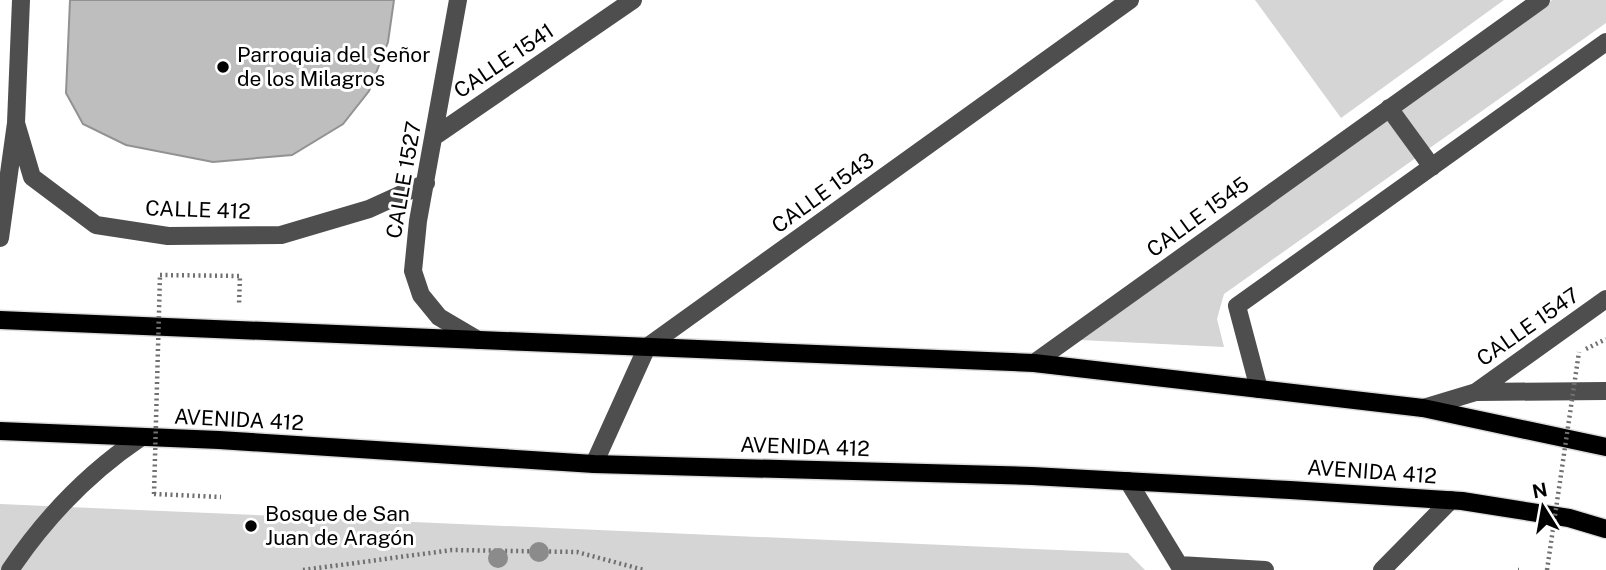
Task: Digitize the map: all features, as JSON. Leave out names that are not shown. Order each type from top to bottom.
[{"type":"main road","points":[[0,320],[1034,363],[1423,408],[1606,447]]},
{"type":"main road","name":"AVENIDA 412","points":[[0,431],[219,440],[594,464],[1018,476],[1451,500],[1569,518],[1606,529]]},
{"type":"street","points":[[0,238],[16,123],[22,0]]},
{"type":"street","name":"CALLE 1527","points":[[458,0],[418,221],[413,271],[421,295],[439,317],[478,340]]},
{"type":"street","name":"CALLE 1541","points":[[435,136],[633,0]]},
{"type":"street","name":"CALLE 1543","points":[[646,347],[1130,0]]},
{"type":"street","name":"CALLE 1545","points":[[1034,363],[1541,0]]},
{"type":"street","points":[[1259,389],[1237,306],[1606,42]]},
{"type":"street","points":[[1389,108],[1432,167]]},
{"type":"street","name":"CALLE 412","points":[[16,123],[32,177],[96,225],[169,236],[281,235],[369,209],[426,183]]},
{"type":"street","name":"CALLE 1547","points":[[1476,392],[1606,299]]},
{"type":"street","points":[[594,464],[646,347]]},
{"type":"street","points":[[1423,408],[1476,392],[1601,393]]},
{"type":"street","points":[[10,570],[30,540],[66,499],[107,460],[140,438]]},
{"type":"street","points":[[1128,481],[1179,565],[1265,570]]},
{"type":"street","points":[[1382,570],[1451,500]]},
{"type":"path","points":[[221,498],[154,494],[160,275],[240,276]]},
{"type":"path","points":[[1547,570],[1579,352],[1606,339]]},
{"type":"path","points":[[303,570],[452,550],[577,552],[644,570]]},
{"type":"shaded area","points":[[1255,0],[1504,0],[1341,118]]},
{"type":"shaded area","points":[[1552,0],[1606,0],[1606,23],[1224,294],[1217,319],[1224,347],[1080,340]]},
{"type":"shaded area","name":"Bosque de San Juan de Aragón","points":[[0,504],[1128,553],[1145,570],[0,570]]},
{"type":"building","name":"Parroquia del Señor de los Milagros","points":[[70,0],[394,0],[388,42],[369,91],[343,124],[292,155],[213,162],[126,145],[83,124],[66,93]]},
{"type":"place","name":"Parroquia del Señor de los Milagros","points":[[223,67]]},
{"type":"place","name":"Bosque de San Juan de Aragón","points":[[251,526]]}]
